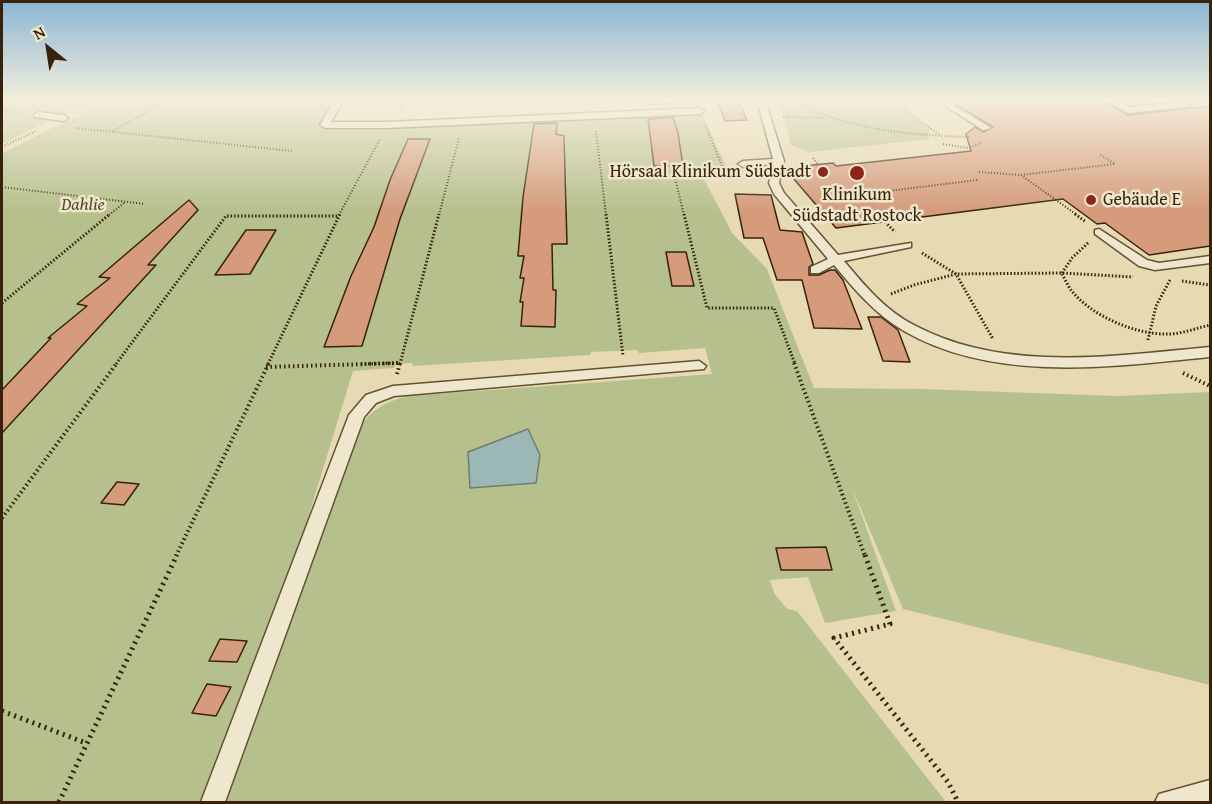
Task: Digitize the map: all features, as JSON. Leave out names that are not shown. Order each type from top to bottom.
[{"type":"lane","points":[[773,138],[779,161],[774,183],[779,194],[874,302],[904,325],[936,342],[978,355],[1047,361],[1210,352]]},
{"type":"lane","points":[[743,164],[779,161]]},
{"type":"lane","points":[[1099,232],[1143,262],[1159,267],[1209,261]]},
{"type":"lane","points":[[815,270],[837,259],[907,245]]},
{"type":"lane","points":[[213,802],[357,415],[371,399],[393,391],[699,366]]},
{"type":"lane","points":[[1167,802],[1210,792]]},
{"type":"path","points":[[162,138],[292,152]]},
{"type":"path","points":[[59,802],[339,216],[380,138]]},
{"type":"path","points":[[393,391],[459,138]]},
{"type":"path","points":[[597,138],[625,371]]},
{"type":"path","points":[[711,138],[724,171],[675,178],[707,308],[774,308],[890,624],[834,638],[948,782],[958,802]]},
{"type":"path","points":[[943,144],[960,148],[974,147],[980,144],[976,138]]},
{"type":"path","points":[[979,172],[1021,175],[1115,164],[1099,154]]},
{"type":"path","points":[[813,158],[818,164]]},
{"type":"path","points":[[1021,175],[1099,232],[1072,258],[1062,273]]},
{"type":"path","points":[[863,194],[978,180]]},
{"type":"path","points":[[2,187],[145,204]]},
{"type":"path","points":[[3,301],[125,202]]},
{"type":"path","points":[[2,518],[226,216],[339,216]]},
{"type":"path","points":[[885,222],[907,245],[956,274],[1004,358]]},
{"type":"path","points":[[1145,357],[1156,306],[1170,280],[1179,270],[1172,265]]},
{"type":"path","points":[[874,302],[914,285],[956,274],[1062,273]]},
{"type":"path","points":[[1062,273],[1072,291],[1086,304],[1124,325],[1149,333],[1172,334],[1210,325]]},
{"type":"path","points":[[266,367],[400,363]]},
{"type":"path","points":[[2,711],[86,743]]},
{"type":"green space","points":[[2,138],[15,138],[2,144]]},
{"type":"green space","name":"Dahlie","points":[[34,138],[713,138],[731,177],[704,179],[732,233],[767,269],[814,388],[922,389],[1117,396],[1210,392],[1210,685],[903,609],[852,488],[896,611],[825,623],[808,577],[770,580],[774,593],[787,609],[797,611],[946,802],[224,802],[358,429],[373,412],[385,404],[407,396],[712,374],[705,348],[639,353],[637,350],[591,352],[590,355],[413,366],[412,363],[396,364],[394,368],[353,371],[274,629],[201,802],[2,802],[2,153]]},
{"type":"green space","points":[[789,138],[930,139],[808,152],[791,145]]},
{"type":"water","points":[[528,429],[540,455],[536,483],[470,488],[468,452]]},
{"type":"building","points":[[532,138],[564,138],[567,244],[552,244],[553,290],[556,290],[555,327],[521,326],[523,302],[520,302],[524,278],[520,278],[524,256],[518,256],[523,197]]},
{"type":"building","points":[[650,138],[679,138],[683,166],[654,166]]},
{"type":"building","points":[[967,138],[1210,138],[1210,246],[1149,255],[1105,223],[1097,224],[1063,199],[836,228],[787,171],[806,169],[803,166],[833,163],[836,166],[971,151]]},
{"type":"building","points":[[408,139],[430,139],[400,219],[362,346],[324,347],[351,276],[374,227],[390,180]]},
{"type":"building","points":[[735,194],[771,195],[780,230],[802,232],[813,264],[809,267],[809,275],[819,275],[835,270],[843,280],[862,329],[814,328],[802,280],[777,280],[763,238],[744,238]]},
{"type":"building","points":[[189,200],[198,210],[148,265],[156,265],[2,433],[2,390],[51,338],[48,338],[87,306],[77,304],[110,278],[99,277]]},
{"type":"building","points":[[246,230],[276,230],[250,274],[215,275]]},
{"type":"building","points":[[666,252],[686,252],[694,286],[672,286]]},
{"type":"building","points":[[868,317],[881,317],[898,330],[910,362],[883,361]]},
{"type":"building","points":[[117,482],[139,484],[124,505],[101,503]]},
{"type":"building","points":[[826,547],[832,570],[781,570],[776,548]]},
{"type":"building","points":[[220,639],[247,641],[237,662],[209,661]]},
{"type":"building","points":[[207,684],[231,687],[216,716],[192,713]]},
{"type":"place","name":"Hörsaal Klinikum Südstadt","points":[[823,172]]},
{"type":"place","name":"Klinikum Südstadt Rostock","points":[[857,173]]},
{"type":"place","name":"Gebäude E","points":[[1091,200]]}]
